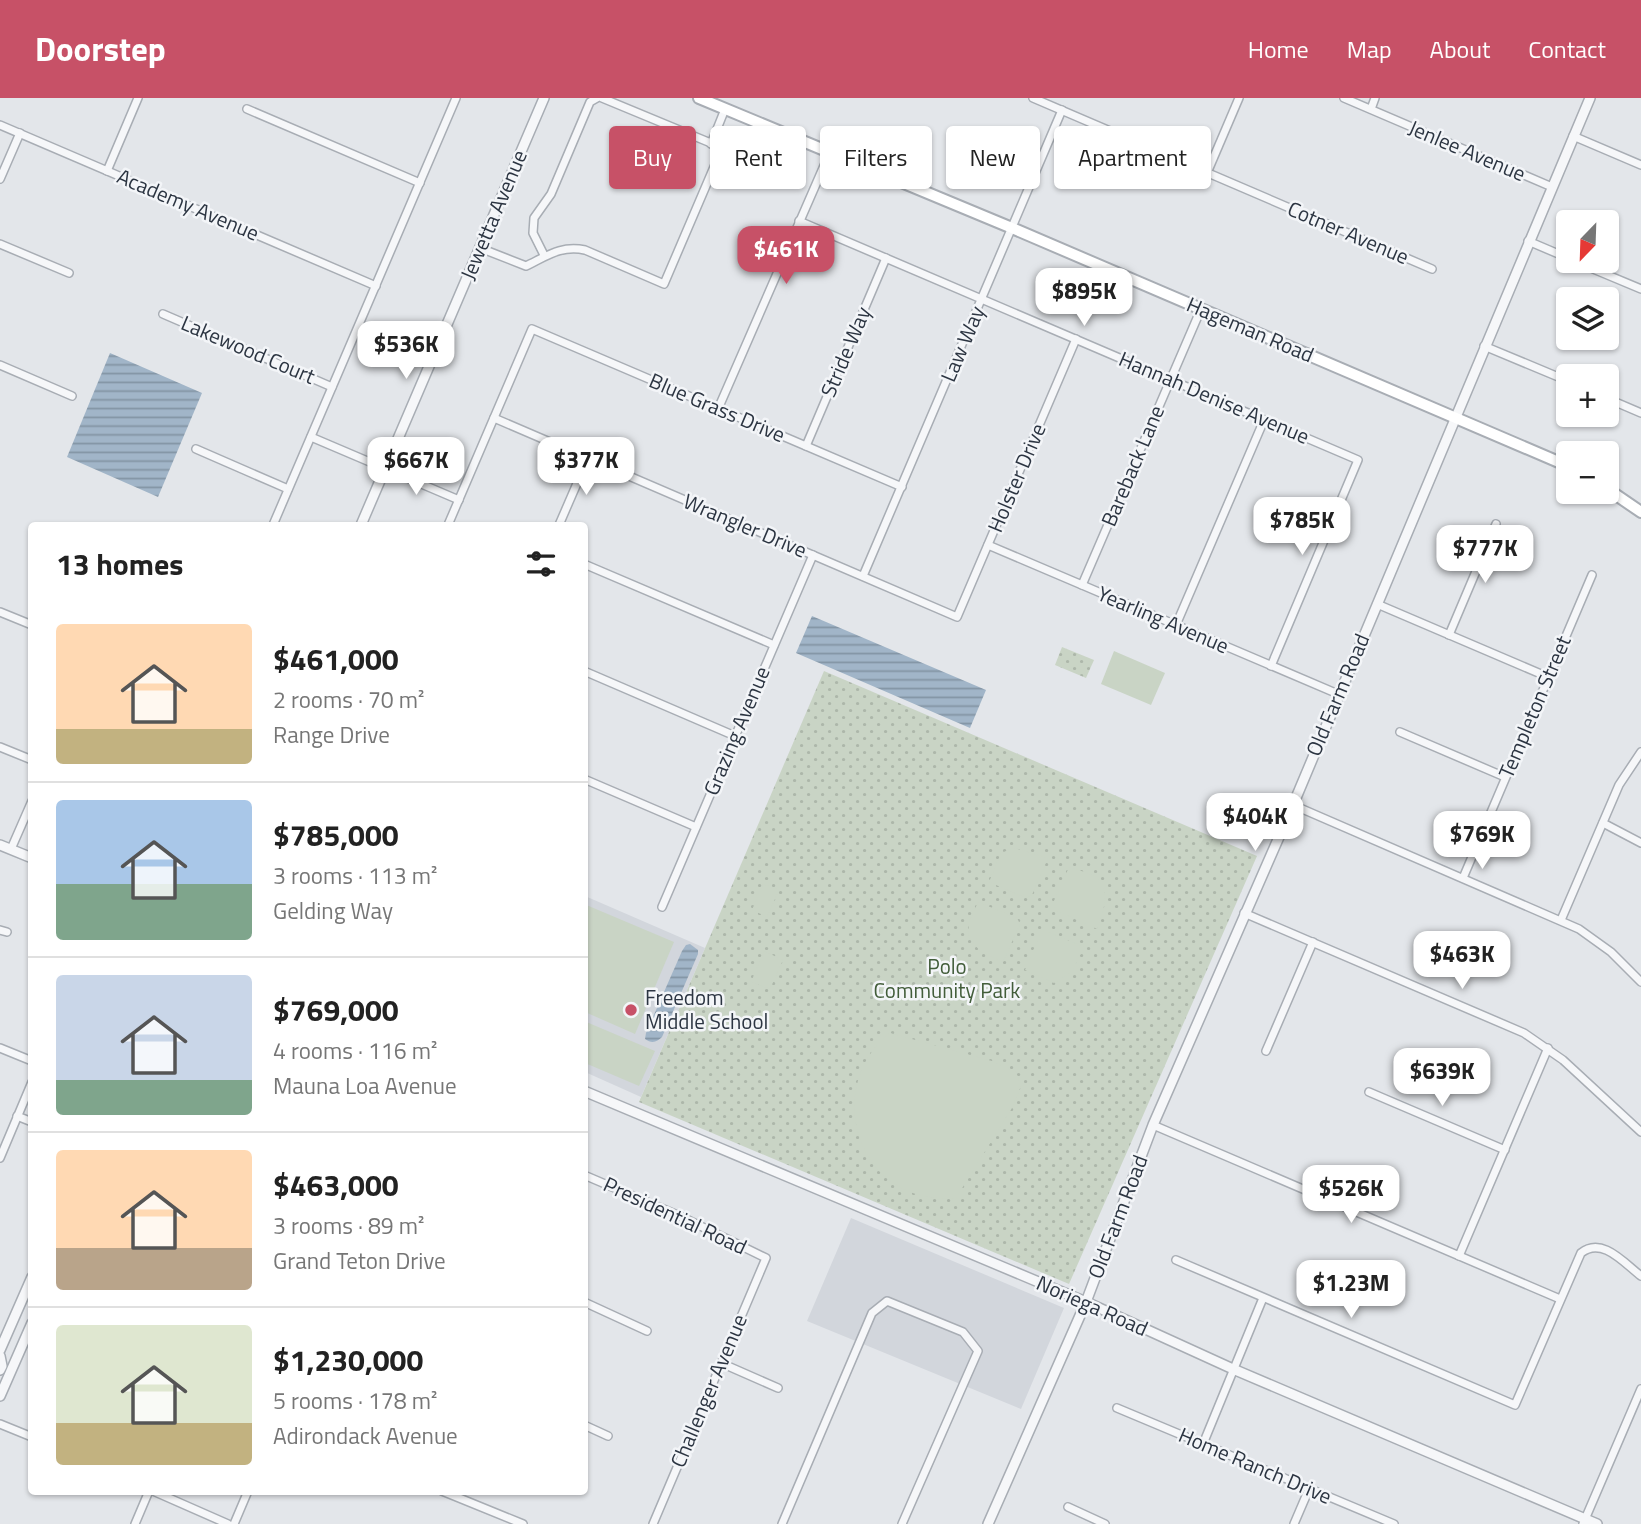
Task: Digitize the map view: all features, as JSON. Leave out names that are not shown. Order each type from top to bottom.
[{"type":"main road","name":"Hageman Road","points":[[699,98],[820,148]]},
{"type":"main road","name":"Hageman Road","points":[[919,189],[1556,461]]},
{"type":"main road","points":[[1619,497],[1641,512]]},
{"type":"street","points":[[107,171],[138,98]]},
{"type":"street","points":[[274,522],[456,98]]},
{"type":"street","name":"Jewetta Avenue","points":[[361,522],[544,98]]},
{"type":"street","points":[[544,255],[533,233],[534,218],[551,194],[590,102],[599,98],[710,144]]},
{"type":"street","name":"Cotner Avenue","points":[[1033,98],[1099,126]]},
{"type":"street","points":[[1211,164],[1239,98]]},
{"type":"street","name":"Jenlee Avenue","points":[[1344,98],[1552,187]]},
{"type":"street","points":[[1371,109],[1375,98]]},
{"type":"street","name":"Old Farm Road","points":[[988,1524],[1086,1302],[1153,1125],[1293,805],[1590,98]]},
{"type":"street","points":[[247,109],[419,183]]},
{"type":"street","points":[[718,126],[725,109]]},
{"type":"street","name":"Law Way","points":[[863,576],[1062,110]]},
{"type":"street","name":"Academy Avenue","points":[[0,125],[376,286]]},
{"type":"street","points":[[0,179],[20,133]]},
{"type":"street","points":[[1573,136],[1641,165]]},
{"type":"street","points":[[718,409],[820,174]]},
{"type":"street","name":"Cotner Avenue","points":[[1211,175],[1432,269]]},
{"type":"street","points":[[480,248],[526,266],[562,248],[585,250],[664,284],[710,176]]},
{"type":"street","name":"Hannah Denise Avenue","points":[[799,221],[1358,460],[1270,666]]},
{"type":"street","points":[[1528,241],[1556,253]]},
{"type":"street","points":[[0,244],[69,273]]},
{"type":"street","name":"Stride Way","points":[[806,446],[886,258]]},
{"type":"street","points":[[1603,273],[1641,289]]},
{"type":"street","name":"Bareback Lane","points":[[1082,585],[1201,309]]},
{"type":"street","name":"Lakewood Court","points":[[163,314],[332,387]]},
{"type":"street","name":"Blue Grass Drive","points":[[494,418],[532,329],[902,487]]},
{"type":"street","name":"Holster Drive","points":[[957,617],[1076,340]]},
{"type":"street","points":[[1484,345],[1556,377]]},
{"type":"street","points":[[0,365],[72,396]]},
{"type":"street","points":[[1619,404],[1641,413]]},
{"type":"street","points":[[449,522],[494,418]]},
{"type":"street","name":"Wrangler Drive","points":[[494,418],[957,617]]},
{"type":"street","points":[[1176,625],[1264,420]]},
{"type":"street","points":[[311,437],[458,500]]},
{"type":"street","points":[[196,449],[288,489]]},
{"type":"street","points":[[560,522],[588,458]]},
{"type":"street","points":[[1449,635],[1496,524]]},
{"type":"street","name":"Yearling Avenue","points":[[988,545],[1338,695]]},
{"type":"street","name":"Grazing Avenue","points":[[662,906],[813,555]]},
{"type":"street","points":[[588,566],[774,645]]},
{"type":"street","name":"Templeton Street","points":[[1462,878],[1592,575]]},
{"type":"street","points":[[1377,604],[1548,677]]},
{"type":"street","points":[[0,611],[28,623]]},
{"type":"street","points":[[588,673],[735,736]]},
{"type":"street","points":[[1400,732],[1505,777]]},
{"type":"street","points":[[0,747],[28,758]]},
{"type":"street","points":[[1561,920],[1619,785],[1641,752]]},
{"type":"street","points":[[588,781],[696,827]]},
{"type":"street","points":[[1293,805],[1561,920],[1598,941],[1641,982]]},
{"type":"street","points":[[11,849],[28,810]]},
{"type":"street","points":[[1603,823],[1641,843]]},
{"type":"street","points":[[0,845],[28,856]]},
{"type":"street","points":[[1244,913],[1524,1033],[1548,1048],[1641,1132]]},
{"type":"street","points":[[1266,1051],[1312,942]]},
{"type":"street","points":[[0,1048],[28,1059]]},
{"type":"street","points":[[1460,1256],[1548,1048]]},
{"type":"street","points":[[0,1158],[28,1091]]},
{"type":"street","points":[[1369,1092],[1505,1150]]},
{"type":"street","name":"Noriega Road","points":[[588,1093],[1086,1302],[1584,1522],[1597,1524]]},
{"type":"street","points":[[17,1116],[28,1120]]},
{"type":"street","points":[[1153,1125],[1560,1299]]},
{"type":"street","name":"Presidential Road","points":[[588,1177],[680,1216],[766,1258]]},
{"type":"street","points":[[1176,1260],[1515,1405],[1581,1253],[1592,1247],[1604,1248],[1641,1276]]},
{"type":"street","name":"Challenger Avenue","points":[[653,1524],[766,1258]]},
{"type":"street","points":[[0,1350],[28,1286]]},
{"type":"street","points":[[1203,1444],[1263,1298]]},
{"type":"street","points":[[782,1524],[872,1313],[887,1301],[963,1332],[978,1350],[902,1524]]},
{"type":"street","points":[[588,1304],[647,1331]]},
{"type":"street","points":[[0,1396],[28,1332]]},
{"type":"street","points":[[0,1356],[0,1370]]},
{"type":"street","points":[[721,1363],[778,1388]]},
{"type":"street","points":[[1584,1522],[1641,1389]]},
{"type":"street","name":"Home Ranch Drive","points":[[1117,1408],[1394,1524]]},
{"type":"street","points":[[0,1424],[28,1435]]},
{"type":"street","points":[[588,1428],[608,1436]]},
{"type":"street","points":[[1294,1524],[1309,1489]]},
{"type":"street","points":[[135,1524],[149,1495]]},
{"type":"street","points":[[160,1495],[228,1524]]},
{"type":"street","points":[[234,1524],[246,1495]]},
{"type":"street","points":[[452,1495],[523,1524]]},
{"type":"street","points":[[1068,1507],[1105,1524]]},
{"type":"shaded area","name":"Freedom Middle School","points":[[588,897],[705,948],[641,1097],[588,1073]]},
{"type":"shaded area","points":[[851,1218],[1064,1308],[1021,1409],[807,1321]]},
{"type":"green space","points":[[1062,647],[1094,660],[1086,678],[1055,665]]},
{"type":"green space","points":[[1114,651],[1165,673],[1151,705],[1101,684]]},
{"type":"green space","name":"Polo Community Park","points":[[824,671],[1257,856],[1069,1284],[639,1102]]},
{"type":"green space","points":[[1014,848],[1048,858],[1032,895],[1026,898],[989,882],[1001,853]]},
{"type":"green space","points":[[1069,867],[1092,875],[1103,888],[1105,902],[1097,929],[1055,910],[1053,903]]},
{"type":"green space","points":[[763,884],[779,890],[767,917],[752,910]]},
{"type":"green space","points":[[978,902],[1017,918],[1020,924],[1003,962],[981,952],[968,937],[969,922]]},
{"type":"green space","points":[[588,906],[674,942],[635,1034],[588,1013]]},
{"type":"green space","points":[[1046,931],[1084,947],[1072,972],[1054,983],[1025,970],[1040,934]]},
{"type":"green space","points":[[764,951],[783,960],[770,989],[751,982]]},
{"type":"green space","points":[[588,1023],[655,1051],[639,1086],[588,1064]]},
{"type":"green space","points":[[890,1033],[992,1061],[1016,1072],[1021,1086],[1012,1108],[956,1198],[926,1196],[898,1186],[880,1172],[867,1154],[858,1133],[856,1089],[862,1068],[874,1049]]},
{"type":"water","points":[[110,353],[202,393],[158,497],[67,457]]},
{"type":"water","points":[[812,616],[986,690],[970,728],[796,653]]},
{"type":"water","points":[[690,944],[698,950],[698,954],[662,1037],[654,1042],[648,1041],[645,1039],[646,1033],[682,951]]},
{"type":"place","name":"Freedom Middle School","points":[[631,1010]]}]
